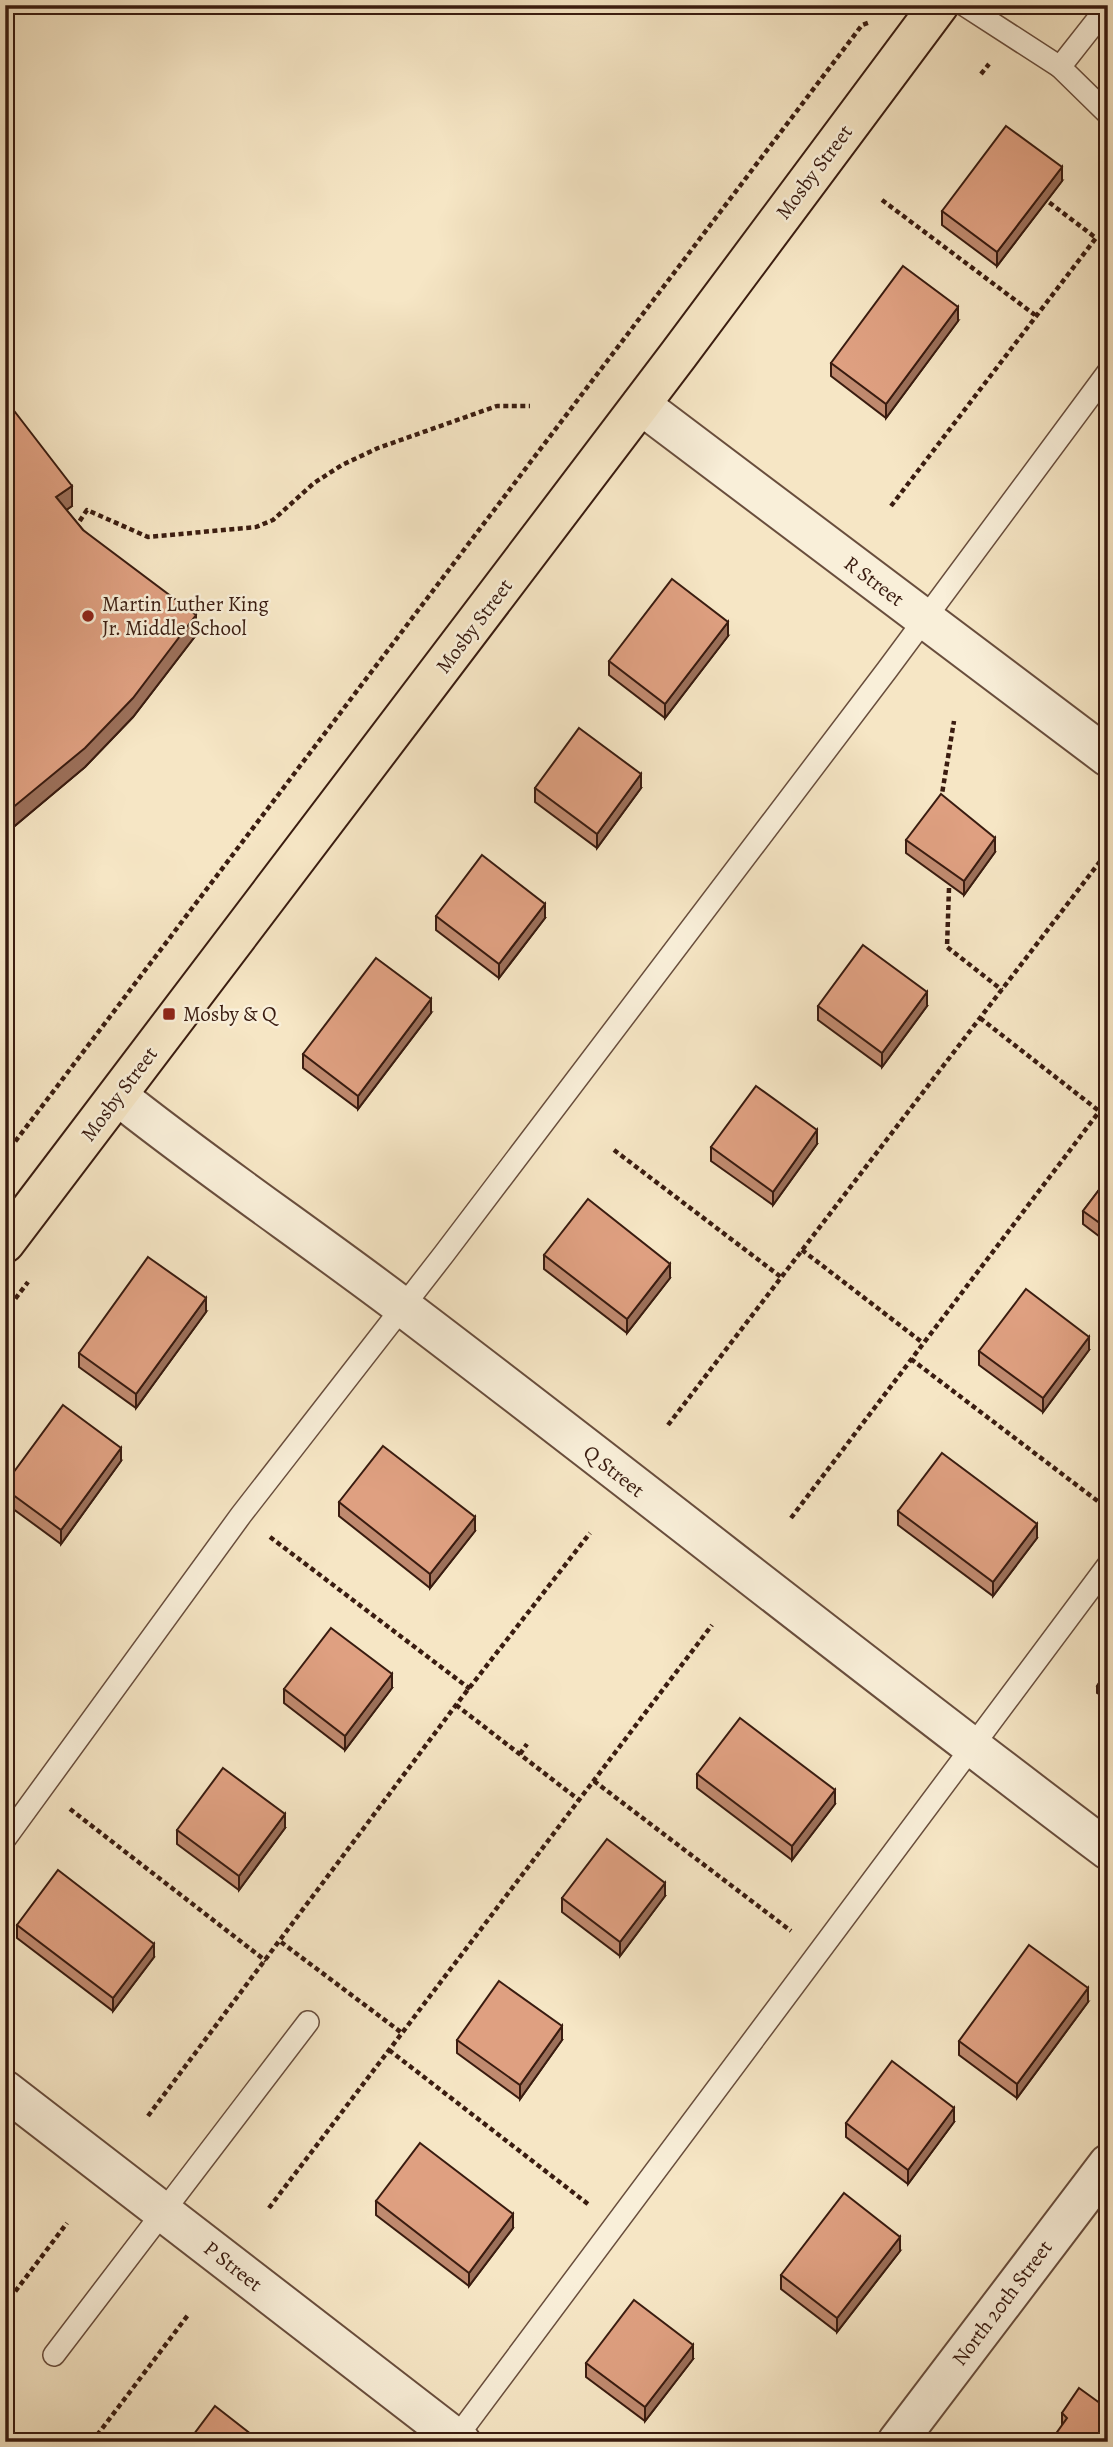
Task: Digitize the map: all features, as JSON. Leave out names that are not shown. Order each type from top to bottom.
[{"type":"main road","name":"Mosby Street","points":[[5,1243],[641,405],[939,5]]},
{"type":"street","name":"R Street","points":[[641,405],[1108,757]]},
{"type":"street","name":"Q Street","points":[[118,1096],[167,1135],[403,1307],[1108,1850]]},
{"type":"street","name":"P Street","points":[[5,2090],[457,2440]]},
{"type":"street","name":"North 20th Street","points":[[897,2442],[1108,2164]]},
{"type":"lane","points":[[964,5],[1060,66],[1108,114]]},
{"type":"lane","points":[[1060,66],[1108,6]]},
{"type":"lane","points":[[5,1839],[241,1515],[403,1307],[925,619],[1108,372]]},
{"type":"lane","points":[[457,2440],[614,2225],[1108,1566]]},
{"type":"lane","points":[[54,2355],[308,2022]]},
{"type":"path","points":[[5,1154],[862,25]]},
{"type":"path","points":[[882,200],[1035,315]]},
{"type":"path","points":[[891,506],[1096,238],[1046,200]]},
{"type":"path","points":[[71,534],[87,510],[148,537],[256,527],[273,520],[314,483],[342,465],[377,448],[497,407],[530,406]]},
{"type":"path","points":[[940,804],[954,721]]},
{"type":"path","points":[[668,1425],[1108,851]]},
{"type":"path","points":[[949,888],[947,947],[1002,990]]},
{"type":"path","points":[[980,1018],[1100,1111]]},
{"type":"path","points":[[791,1518],[1108,1100]]},
{"type":"path","points":[[614,1150],[781,1278]]},
{"type":"path","points":[[802,1250],[923,1343]]},
{"type":"path","points":[[911,1359],[1108,1509]]},
{"type":"path","points":[[241,1515],[470,1689]]},
{"type":"path","points":[[148,2116],[456,1706],[590,1533]]},
{"type":"path","points":[[269,2208],[712,1625]]},
{"type":"path","points":[[456,1706],[579,1800]]},
{"type":"path","points":[[520,1754],[527,1744]]},
{"type":"path","points":[[594,1781],[819,1952]]},
{"type":"path","points":[[44,1789],[267,1961]]},
{"type":"path","points":[[281,1942],[402,2033]]},
{"type":"path","points":[[389,2050],[614,2225]]},
{"type":"path","points":[[5,2305],[67,2223]]},
{"type":"path","points":[[92,2442],[188,2315]]},
{"type":"building","points":[[1006,126],[1062,167],[997,252],[942,211]]},
{"type":"building","points":[[903,266],[958,307],[886,404],[831,363]]},
{"type":"building","name":"Martin Luther King Jr. Middle School","points":[[5,399],[72,486],[56,497],[83,530],[196,615],[133,698],[85,748],[5,814],[5,579],[11,574],[5,567]]},
{"type":"building","points":[[672,579],[728,622],[665,704],[609,661]]},
{"type":"building","points":[[579,728],[641,774],[597,834],[535,788]]},
{"type":"building","points":[[941,794],[995,838],[964,881],[906,840]]},
{"type":"building","points":[[482,855],[545,904],[499,964],[436,916]]},
{"type":"building","points":[[863,945],[927,992],[882,1053],[818,1006]]},
{"type":"building","points":[[376,958],[431,999],[358,1096],[303,1054]]},
{"type":"building","points":[[756,1086],[817,1130],[773,1192],[711,1147]]},
{"type":"building","points":[[1108,1178],[1108,1229],[1083,1211]]},
{"type":"building","points":[[588,1199],[670,1264],[627,1319],[544,1255]]},
{"type":"building","points":[[148,1257],[206,1298],[136,1394],[79,1353]]},
{"type":"building","points":[[1026,1289],[1089,1337],[1043,1398],[979,1351]]},
{"type":"building","points":[[63,1405],[121,1448],[61,1530],[5,1489],[5,1484]]},
{"type":"building","points":[[383,1446],[475,1517],[430,1574],[339,1502]]},
{"type":"building","points":[[942,1453],[1037,1524],[993,1582],[898,1511]]},
{"type":"building","points":[[5,1587],[11,1591],[5,1598]]},
{"type":"building","points":[[331,1628],[392,1674],[345,1736],[284,1689]]},
{"type":"building","points":[[1106,1671],[1108,1672],[1108,1692],[1097,1686]]},
{"type":"building","points":[[740,1718],[835,1790],[792,1846],[697,1774]]},
{"type":"building","points":[[223,1768],[285,1814],[239,1876],[177,1830]]},
{"type":"building","points":[[607,1839],[665,1883],[620,1942],[562,1898]]},
{"type":"building","points":[[58,1870],[154,1944],[113,1998],[17,1925]]},
{"type":"building","points":[[1029,1945],[1088,1988],[1017,2084],[959,2041]]},
{"type":"building","points":[[499,1981],[562,2026],[520,2085],[457,2040]]},
{"type":"building","points":[[892,2061],[954,2108],[908,2170],[846,2123]]},
{"type":"building","points":[[420,2143],[513,2214],[469,2273],[376,2201]]},
{"type":"building","points":[[844,2193],[900,2237],[837,2318],[781,2275]]},
{"type":"building","points":[[634,2300],[693,2345],[645,2407],[586,2363]]},
{"type":"building","points":[[1079,2388],[1108,2409],[1108,2442],[1050,2442],[1067,2418],[1062,2413]]},
{"type":"building","points":[[215,2406],[261,2442],[188,2442]]},
{"type":"place","name":"Martin Luther King Jr. Middle School","points":[[88,616]]},
{"type":"place","name":"Mosby & Q","points":[[169,1014]]}]
